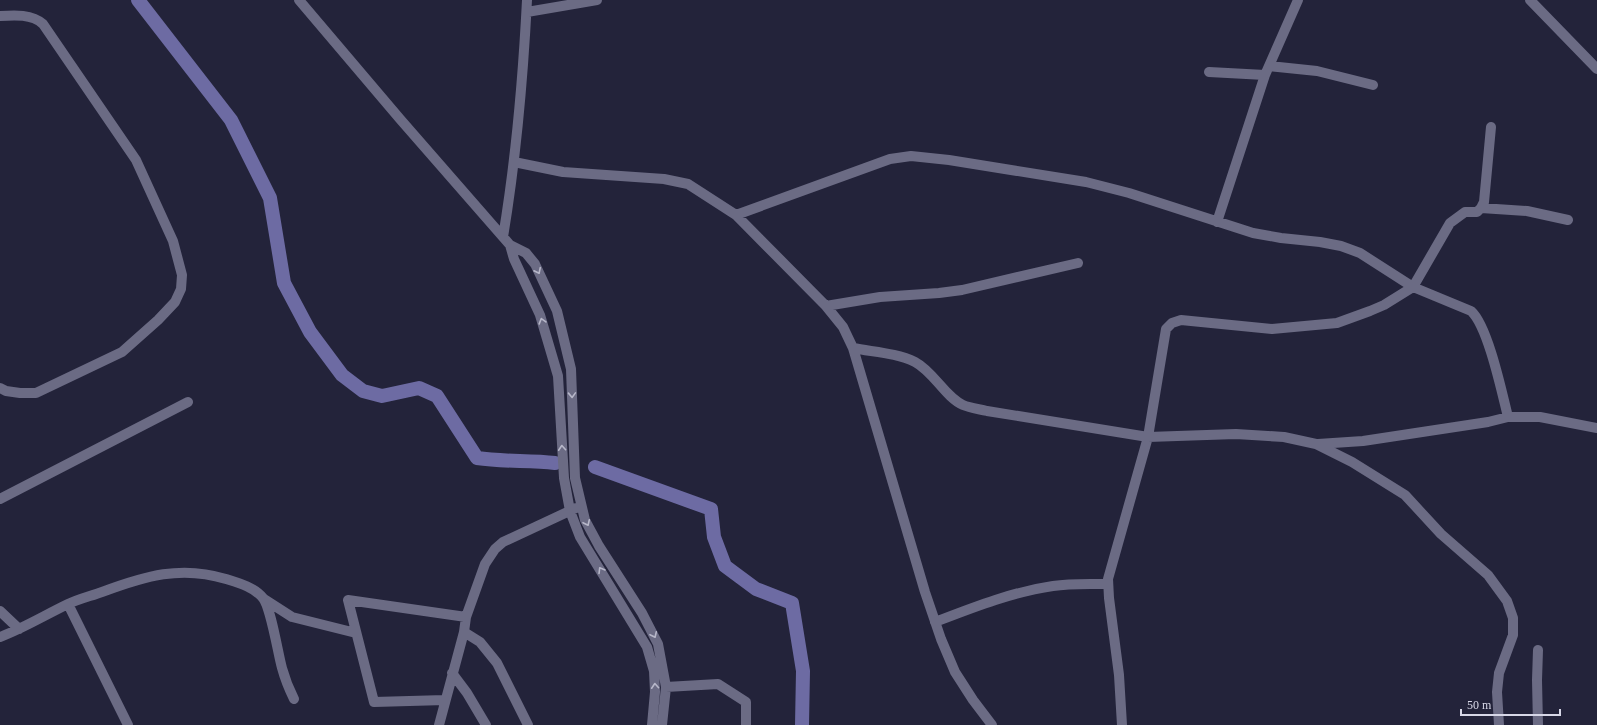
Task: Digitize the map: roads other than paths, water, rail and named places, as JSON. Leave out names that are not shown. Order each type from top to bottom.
[{"type":"street","points":[[299,0],[510,246],[514,259],[540,315],[558,376],[564,478],[570,511],[580,537],[647,647],[654,670],[655,692],[652,725]]},
{"type":"street","points":[[503,237],[514,162],[524,53],[527,0]]},
{"type":"street","points":[[527,12],[597,0]]},
{"type":"street","points":[[1217,222],[1267,71],[1298,0]]},
{"type":"street","points":[[1530,0],[1597,69]]},
{"type":"street","points":[[0,16],[15,15],[38,19],[44,24],[68,58],[136,160],[173,241],[182,275],[181,289],[175,302],[122,352],[36,393],[20,393],[6,391],[0,388]]},
{"type":"street","points":[[1209,72],[1311,70],[1373,85]]},
{"type":"street","points":[[1122,725],[1119,675],[1108,579],[1148,437],[1166,329],[1172,323],[1181,320],[1194,320],[1272,329],[1337,324],[1384,305],[1413,287],[1450,223],[1465,212],[1477,212],[1484,202],[1491,127]]},
{"type":"street","points":[[736,215],[890,159],[912,156],[949,160],[1086,182],[1135,194],[1217,222],[1253,232],[1280,238],[1320,242],[1340,246],[1360,253],[1413,287],[1471,311],[1476,316],[1486,336],[1508,417]]},
{"type":"street","points":[[514,162],[563,172],[664,179],[688,184],[736,215],[826,306],[843,327],[852,348],[935,622],[955,672],[973,700],[992,725]]},
{"type":"street","points":[[1481,208],[1527,211],[1568,220]]},
{"type":"street","points":[[510,246],[526,253],[535,264],[557,311],[571,369],[575,478],[585,520],[599,546],[652,631],[658,644],[666,687],[662,725]]},
{"type":"street","points":[[826,306],[880,297],[962,290],[1078,263]]},
{"type":"street","points":[[852,348],[904,357],[916,362],[929,372],[955,400],[962,405],[987,411],[1148,437],[1236,434],[1284,437],[1316,444],[1352,462],[1405,495],[1441,534],[1488,575],[1507,601],[1513,618],[1513,635],[1499,673],[1497,692],[1499,725]]},
{"type":"street","points":[[0,499],[188,402]]},
{"type":"street","points":[[1316,444],[1363,441],[1488,422],[1508,417],[1540,417],[1597,428]]},
{"type":"street","points":[[439,725],[464,632],[466,617],[485,564],[495,549],[503,542],[582,506]]},
{"type":"street","points":[[0,638],[68,604],[136,579],[153,575],[182,573],[207,573],[241,584],[255,591],[264,599],[292,617],[356,633]]},
{"type":"street","points":[[935,622],[989,601],[1037,589],[1068,584],[1108,584]]},
{"type":"street","points":[[264,599],[270,617],[287,687],[294,700]]},
{"type":"street","points":[[445,700],[374,702],[348,600],[466,617]]},
{"type":"street","points":[[68,604],[128,725]]},
{"type":"street","points":[[0,611],[19,629]]},
{"type":"street","points":[[464,632],[480,642],[497,663],[528,725]]},
{"type":"street","points":[[1538,650],[1538,725]]},
{"type":"street","points":[[452,673],[467,693],[486,725]]},
{"type":"street","points":[[666,687],[718,684],[746,702],[746,725]]},
{"type":"waterway","points":[[138,0],[231,120],[270,198],[284,283],[310,332],[342,375],[363,391],[382,396],[419,388],[437,396],[477,458],[555,463]]},
{"type":"waterway","points":[[595,467],[711,509],[714,537],[725,566],[756,589],[792,603],[803,671],[802,725]]}]
